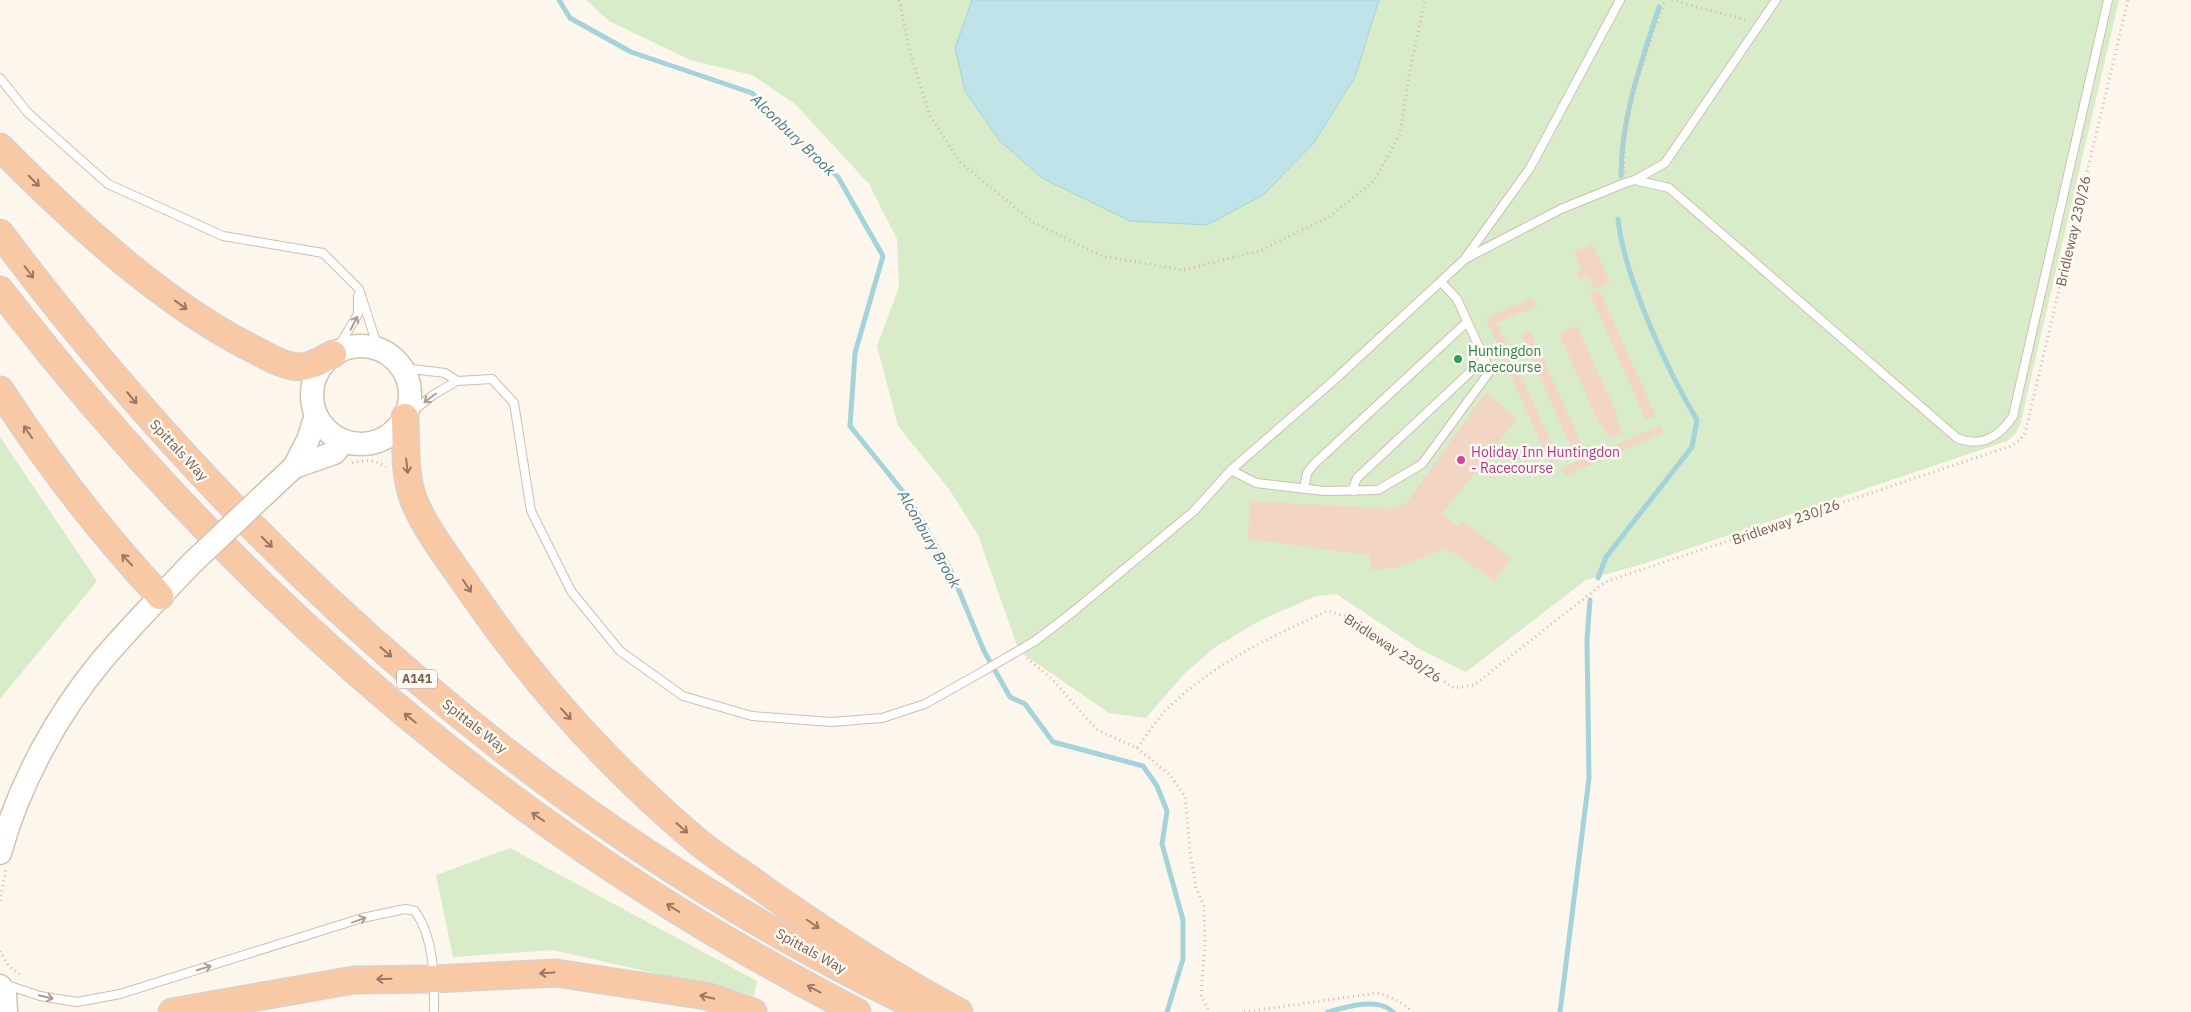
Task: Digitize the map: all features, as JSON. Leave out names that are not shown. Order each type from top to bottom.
[{"type":"highway","points":[[0,147],[53,200],[94,235],[176,301],[217,329],[278,362],[300,367],[316,364],[334,353]]},
{"type":"highway","name":"Spittals Way","points":[[0,233],[91,350],[190,463],[294,570],[413,676],[522,763],[644,850],[771,929],[928,1012]]},
{"type":"highway","name":"A141","points":[[0,290],[100,414],[209,534],[320,641],[388,700],[516,801],[650,893],[774,967],[857,1012]]},
{"type":"highway","points":[[0,390],[58,476],[119,552],[160,596]]},
{"type":"highway","points":[[406,417],[406,464],[414,500],[431,530],[504,639],[554,701],[600,751],[698,842],[826,933],[910,986],[959,1012]]},
{"type":"highway","points":[[172,1012],[354,980],[434,979],[556,973],[706,996],[754,1012]]},
{"type":"main road","points":[[353,346],[378,348],[404,368],[408,378],[411,397],[406,417],[392,434],[372,443],[344,442],[331,433],[316,415],[312,398],[313,386],[322,364],[334,353],[353,346]]},
{"type":"main road","points":[[4,859],[15,808],[34,767],[63,714],[103,659],[160,596],[191,564],[294,467],[308,440],[316,415]]},
{"type":"main road","points":[[294,467],[334,453],[344,442]]},
{"type":"main road","points":[[0,984],[5,994],[6,1012]]},
{"type":"lane","points":[[406,417],[433,395],[456,381],[492,379],[514,403],[531,511],[571,591],[620,650],[683,696],[752,716],[831,722],[882,718],[925,704],[1019,651],[1074,611],[1194,511],[1231,470],[1332,382],[1465,259],[1530,168],[1620,0]]},
{"type":"lane","points":[[1465,259],[1560,209],[1635,180],[1664,163],[1776,0]]},
{"type":"lane","points":[[1635,180],[1669,188],[1957,438],[1976,443],[1992,438],[2005,429],[2013,416],[2108,0]]},
{"type":"lane","points":[[0,78],[28,113],[108,184],[223,236],[323,252],[358,289],[378,348]]},
{"type":"lane","points":[[1231,470],[1256,483],[1304,489],[1352,491],[1378,490],[1422,464],[1490,370],[1457,299],[1441,282]]},
{"type":"lane","points":[[334,353],[358,314],[358,289]]},
{"type":"lane","points":[[1304,489],[1307,474],[1314,464],[1467,322]]},
{"type":"lane","points":[[1352,491],[1357,478],[1484,359]]},
{"type":"lane","points":[[404,368],[445,373],[456,381]]},
{"type":"lane","points":[[0,984],[57,1000],[77,1002],[102,998],[138,989],[362,918],[405,909],[415,911],[426,926],[434,979],[434,1012]]},
{"type":"path","points":[[899,0],[911,55],[929,114],[960,162],[1033,222],[1093,252],[1102,256],[1183,270],[1259,251],[1329,217],[1374,181],[1400,134],[1409,76],[1425,0]]},
{"type":"path","points":[[1625,183],[1623,154],[1633,96],[1665,0]]},
{"type":"path","points":[[1672,0],[1759,23]]},
{"type":"path","name":"Bridleway 230/26","points":[[1138,748],[1164,712],[1210,672],[1258,644],[1328,611],[1351,618],[1454,688],[1474,685],[1605,582],[2011,446],[2019,441],[2025,433],[2128,0]]},
{"type":"path","points":[[1019,651],[1052,679],[1096,729],[1138,748],[1170,775],[1186,796],[1190,852],[1196,887],[1204,906],[1205,945],[1201,995],[1209,1012]]},
{"type":"path","points":[[0,901],[4,859]]},
{"type":"path","points":[[0,951],[14,971],[30,980]]},
{"type":"path","points":[[1244,1012],[1376,993],[1401,1001],[1413,1012]]},
{"type":"green space","name":"Huntingdon Racecourse","points":[[586,0],[2119,0],[2020,425],[2015,434],[2007,441],[1646,563],[1586,580],[1466,672],[1421,650],[1336,594],[1316,596],[1261,620],[1214,648],[1184,674],[1146,718],[1109,713],[1019,651],[978,535],[949,489],[898,426],[877,346],[899,287],[897,239],[869,184],[795,104],[752,75],[690,60],[609,21]]},
{"type":"green space","points":[[0,437],[97,581],[0,699]]},
{"type":"green space","points":[[510,848],[757,981],[754,996],[553,950],[453,957],[436,875]]},
{"type":"water","points":[[972,0],[1379,0],[1355,77],[1313,144],[1263,195],[1207,225],[1130,221],[1042,178],[999,140],[965,91],[955,48]]},
{"type":"building","points":[[1592,244],[1610,282],[1594,289],[1588,276],[1580,280],[1576,272],[1582,269],[1574,252]]},
{"type":"building","points":[[1599,290],[1656,416],[1646,420],[1590,294]]},
{"type":"building","points":[[1531,298],[1538,305],[1497,323],[1559,460],[1550,463],[1486,319]]},
{"type":"building","points":[[1577,326],[1618,417],[1616,418],[1622,432],[1609,438],[1602,424],[1600,425],[1559,334]]},
{"type":"building","points":[[1530,331],[1584,448],[1574,453],[1521,335]]},
{"type":"building","name":"Holiday Inn Huntingdon - Racecourse","points":[[1486,392],[1517,419],[1442,514],[1457,526],[1464,522],[1511,558],[1495,581],[1446,548],[1398,567],[1372,570],[1370,555],[1248,539],[1250,501],[1391,509],[1406,504]]},
{"type":"building","points":[[1660,426],[1663,433],[1565,476],[1562,468]]},
{"type":"waterway","name":"Alconbury Brook","points":[[559,0],[570,18],[631,52],[752,93],[838,177],[883,256],[855,353],[850,426],[909,499],[950,569],[984,651],[1010,697],[1025,704],[1053,742],[1143,766],[1157,786],[1167,811],[1162,844],[1183,920],[1183,959],[1167,1012]]},
{"type":"waterway","points":[[1621,176],[1624,133],[1628,111],[1659,7]]},
{"type":"waterway","points":[[1598,578],[1606,557],[1692,447],[1697,420],[1673,376],[1648,322],[1629,267],[1618,219]]},
{"type":"waterway","points":[[1560,1012],[1589,778],[1587,639],[1590,600]]},
{"type":"waterway","name":"Alconbury Brook","points":[[1328,1012],[1371,1004],[1387,1007],[1393,1012]]},
{"type":"place","name":"Huntingdon Racecourse","points":[[1458,359]]},
{"type":"place","name":"Holiday Inn Huntingdon - Racecourse","points":[[1461,460]]}]
